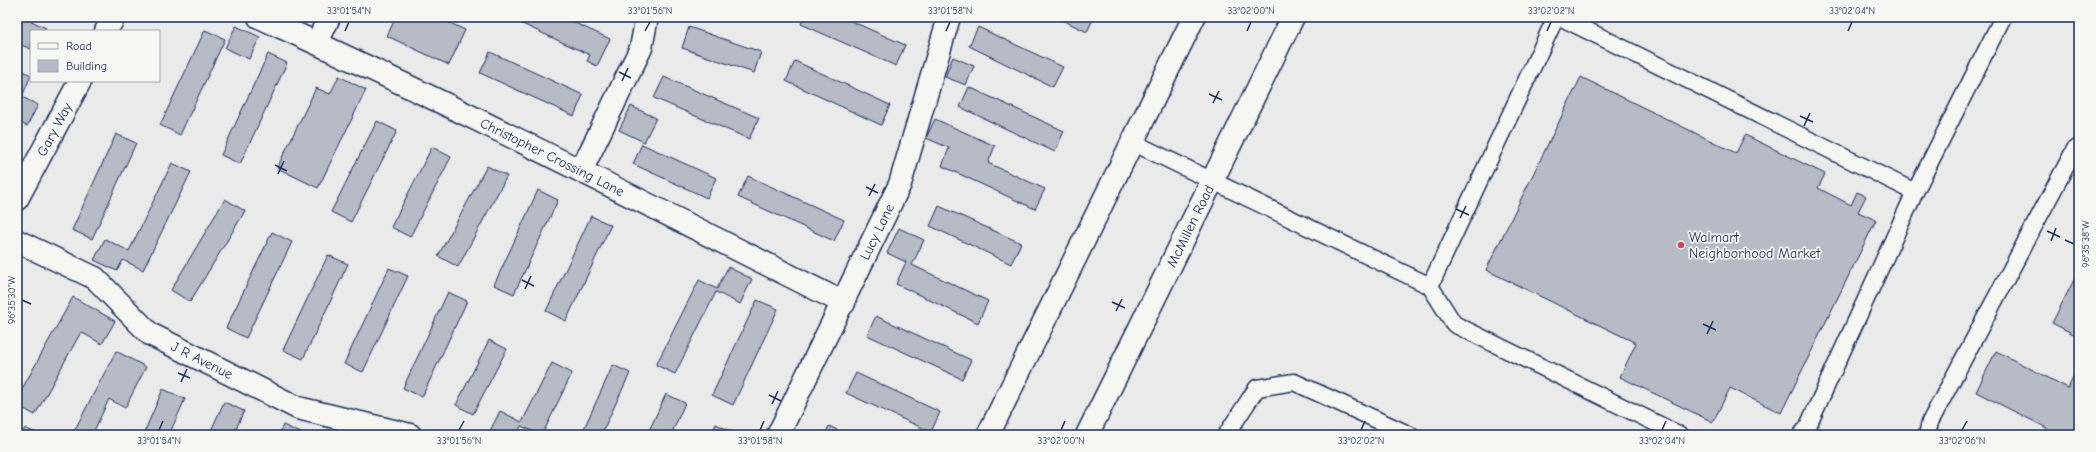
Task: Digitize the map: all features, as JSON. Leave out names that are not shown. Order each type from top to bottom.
[{"type":"street","points":[[107,30],[114,17]]},
{"type":"street","name":"Christopher Crossing Lane","points":[[259,17],[317,43],[581,171],[844,303]]},
{"type":"street","points":[[317,43],[329,17]]},
{"type":"street","points":[[581,171],[641,48],[647,17]]},
{"type":"street","name":"Lucy Lane","points":[[778,435],[844,303],[900,184],[949,17]]},
{"type":"street","points":[[988,435],[1194,17]]},
{"type":"street","name":"McMillen Road","points":[[1087,435],[1294,17]]},
{"type":"street","name":"Gary Way","points":[[17,200],[79,82]]},
{"type":"street","name":"J R Avenue","points":[[17,241],[95,278],[150,334],[298,408],[410,435]]},
{"type":"lane","points":[[1430,286],[1556,17]]},
{"type":"lane","points":[[1560,17],[1915,192]]},
{"type":"lane","points":[[1801,435],[1808,426],[1915,192],[2003,17]]},
{"type":"lane","points":[[1132,142],[1212,182],[1430,286],[1454,324],[1680,435]]},
{"type":"lane","points":[[1927,435],[1930,422],[2075,149],[2079,148]]},
{"type":"lane","points":[[1226,435],[1257,388],[1294,382],[1410,435]]},
{"type":"building","points":[[17,17],[23,17],[46,28],[45,30],[30,30],[30,49],[17,43]]},
{"type":"building","points":[[396,17],[437,17],[465,30],[449,65],[387,36]]},
{"type":"building","points":[[507,17],[562,17],[610,39],[597,66],[587,61],[590,55]]},
{"type":"building","points":[[804,17],[842,17],[905,45],[896,66],[801,24]]},
{"type":"building","points":[[1056,17],[1094,17],[1087,32]]},
{"type":"building","points":[[236,26],[260,37],[249,59],[225,48]]},
{"type":"building","points":[[689,27],[761,52],[754,73],[682,48]]},
{"type":"building","points":[[978,27],[1063,67],[1053,87],[969,46]]},
{"type":"building","points":[[205,30],[225,39],[180,135],[160,125]]},
{"type":"building","points":[[490,52],[583,95],[574,116],[480,73]]},
{"type":"building","points":[[268,54],[287,63],[240,164],[221,155]]},
{"type":"building","points":[[953,57],[974,66],[966,85],[945,77]]},
{"type":"building","points":[[795,61],[890,105],[881,125],[786,81]]},
{"type":"building","points":[[17,68],[30,74],[22,97],[38,105],[27,126],[17,121],[17,102],[20,95],[17,94]]},
{"type":"building","points":[[339,76],[366,90],[318,188],[277,168],[316,88],[330,94]]},
{"type":"building","points":[[664,77],[759,118],[749,139],[654,98]]},
{"type":"building","name":"Walmart Neighborhood Market","points":[[1581,77],[1736,153],[1745,135],[1825,174],[1818,188],[1851,205],[1857,192],[1866,196],[1858,212],[1876,220],[1781,413],[1730,388],[1713,422],[1620,377],[1636,343],[1486,270]]},
{"type":"building","points":[[969,87],[1064,131],[1055,152],[960,107]]},
{"type":"building","points":[[631,106],[656,118],[644,142],[619,130]]},
{"type":"building","points":[[935,119],[995,146],[988,163],[1045,189],[1035,209],[942,166],[949,148],[926,138]]},
{"type":"building","points":[[377,121],[397,131],[351,222],[331,212]]},
{"type":"building","points":[[116,134],[136,143],[92,239],[72,230]]},
{"type":"building","points":[[642,144],[716,178],[707,198],[633,164]]},
{"type":"building","points":[[432,147],[451,157],[410,237],[391,227]]},
{"type":"building","points":[[172,163],[191,172],[143,270],[123,260],[117,271],[94,260],[105,239],[129,251]]},
{"type":"building","points":[[487,166],[507,176],[458,267],[438,256]]},
{"type":"building","points":[[748,176],[844,220],[834,241],[738,197]]},
{"type":"building","points":[[538,190],[558,200],[514,294],[494,285]]},
{"type":"building","points":[[225,199],[245,211],[190,302],[171,290]]},
{"type":"building","points":[[939,206],[1021,243],[1011,264],[930,226]]},
{"type":"building","points":[[591,216],[611,225],[566,321],[546,311]]},
{"type":"building","points":[[899,228],[924,240],[912,265],[988,301],[978,323],[896,284],[906,262],[887,253]]},
{"type":"building","points":[[272,232],[292,242],[246,338],[226,328]]},
{"type":"building","points":[[328,255],[348,264],[303,359],[283,350]]},
{"type":"building","points":[[728,267],[752,279],[740,304],[716,292],[675,374],[656,365],[699,280],[717,289]]},
{"type":"building","points":[[389,268],[408,276],[363,372],[344,364]]},
{"type":"building","points":[[2079,270],[2079,337],[2052,323]]},
{"type":"building","points":[[448,292],[467,301],[422,397],[403,388]]},
{"type":"building","points":[[73,297],[115,321],[102,344],[81,332],[35,415],[17,405],[17,398]]},
{"type":"building","points":[[757,300],[778,309],[733,405],[712,395]]},
{"type":"building","points":[[876,316],[971,360],[962,379],[867,335]]},
{"type":"building","points":[[489,340],[507,349],[473,414],[456,405]]},
{"type":"building","points":[[116,351],[146,367],[125,408],[109,399],[92,435],[72,435]]},
{"type":"building","points":[[1996,351],[2068,388],[2077,370],[2079,372],[2079,435],[2043,435],[2047,428],[1976,392]]},
{"type":"building","points":[[552,363],[572,373],[542,435],[521,426],[517,435],[488,435],[500,411],[522,422]]},
{"type":"building","points":[[613,365],[630,373],[601,435],[581,435]]},
{"type":"building","points":[[856,373],[940,412],[931,432],[846,393]]},
{"type":"building","points":[[163,389],[185,399],[169,435],[143,435]]},
{"type":"building","points":[[666,394],[685,403],[671,435],[647,435]]},
{"type":"building","points":[[224,402],[244,411],[233,435],[209,435]]},
{"type":"building","points":[[716,424],[735,433],[734,435],[711,435]]},
{"type":"building","points":[[283,425],[303,434],[278,435]]},
{"type":"building","points":[[829,426],[848,435],[825,435]]},
{"type":"building","points":[[25,428],[40,435],[21,435]]},
{"type":"place","name":"Walmart Neighborhood Market","points":[[1681,245]]}]
